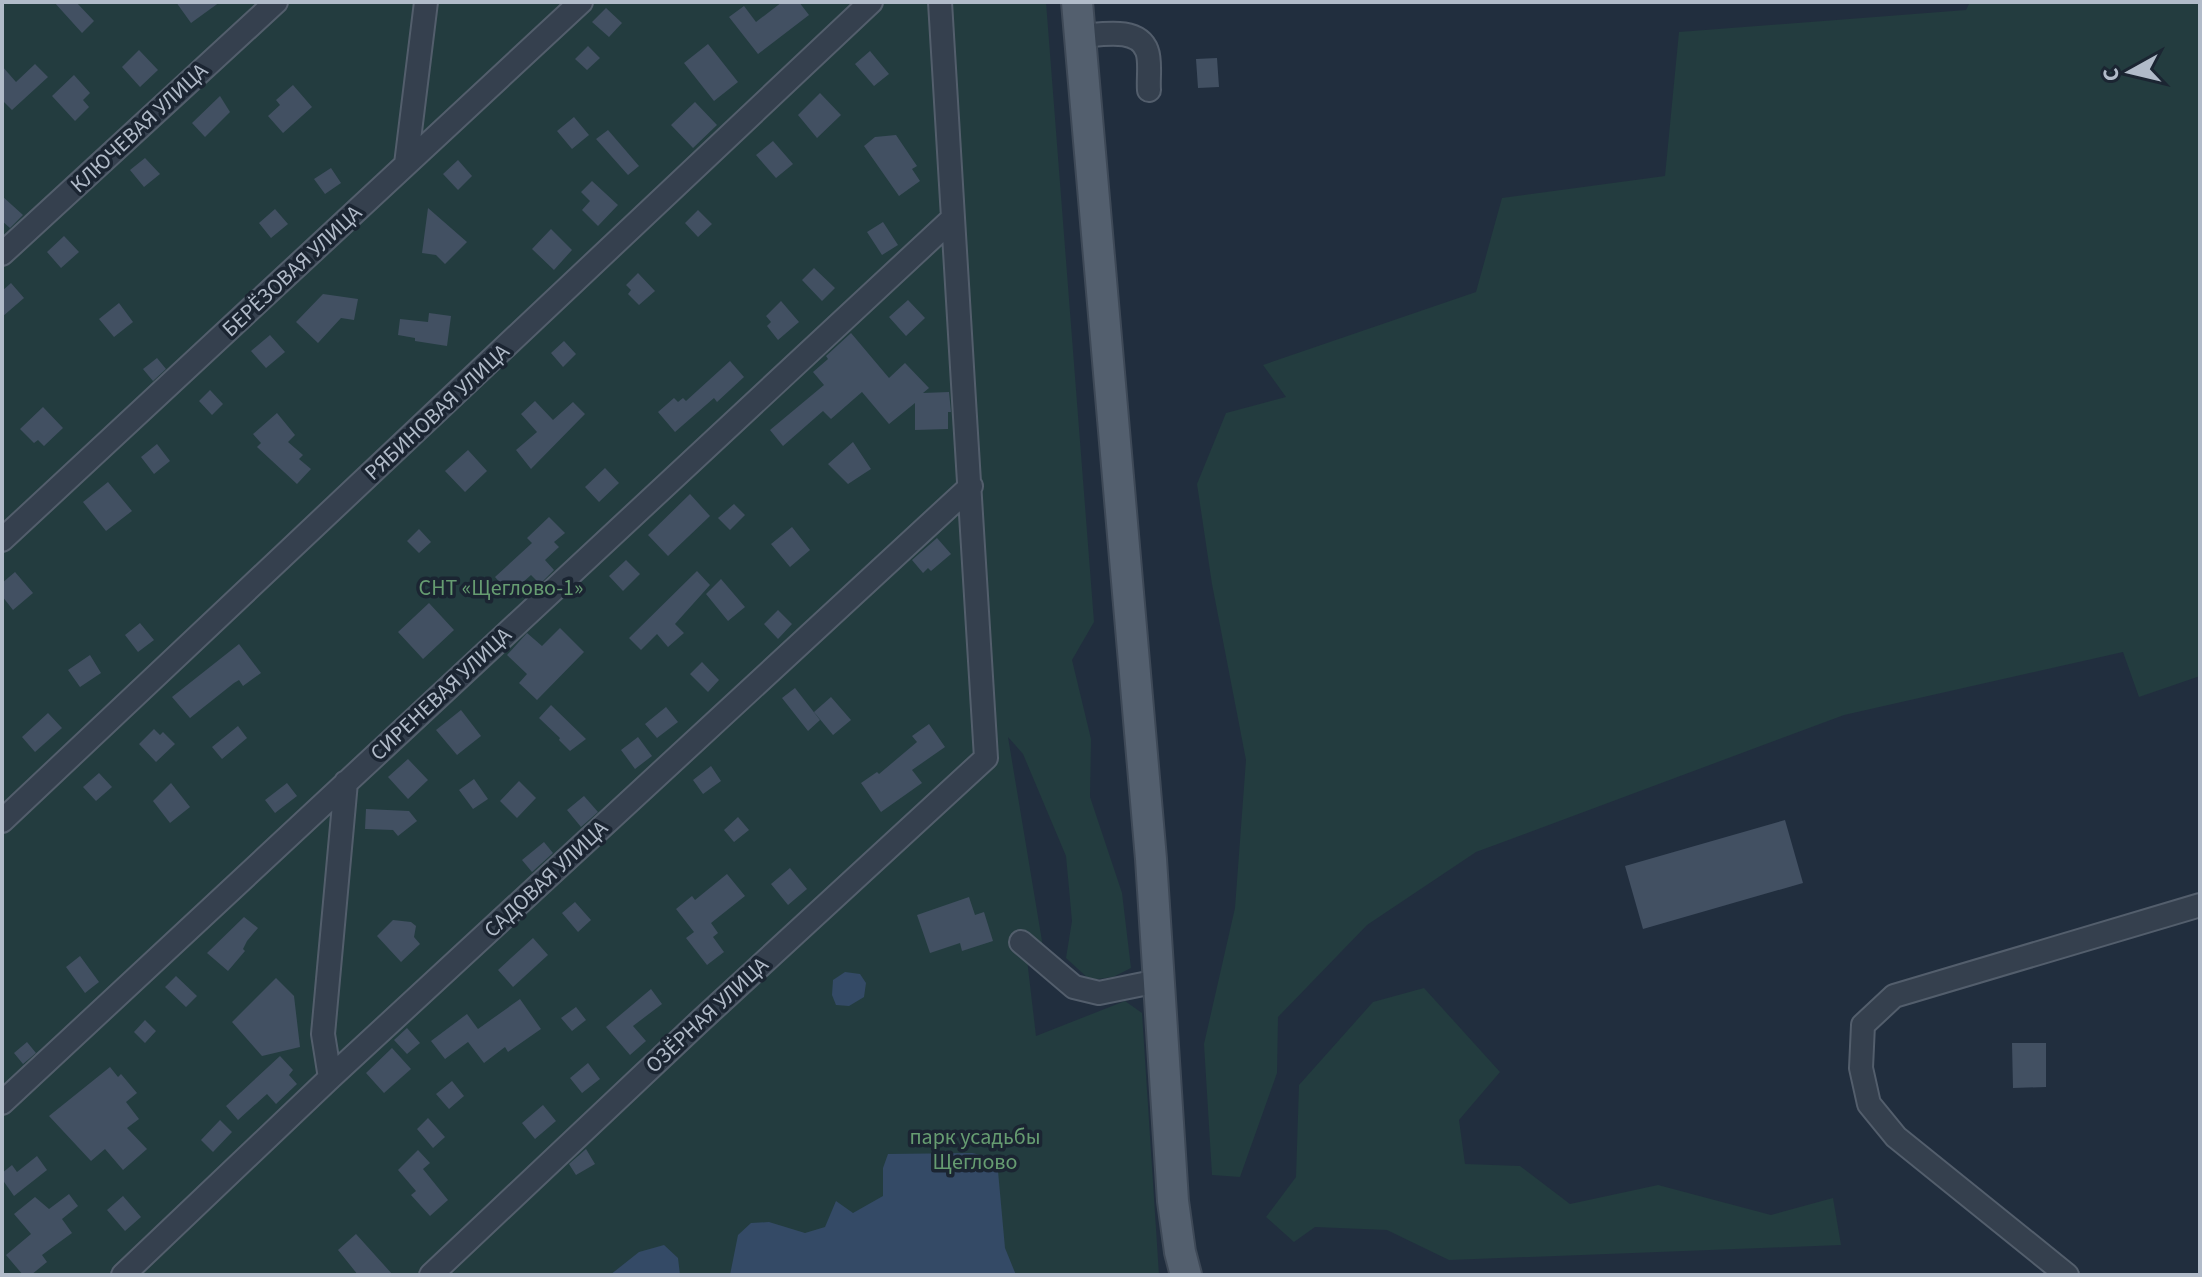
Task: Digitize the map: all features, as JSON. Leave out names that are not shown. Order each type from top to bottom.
[{"type":"main road","points":[[1077,2],[1151,859],[1173,1201],[1186,1275]]},
{"type":"street","name":"КЛЮЧЕВАЯ УЛИЦА","points":[[2,254],[276,2]]},
{"type":"street","points":[[406,164],[426,2]]},
{"type":"street","name":"БЕРЁЗОВАЯ УЛИЦА","points":[[2,540],[581,2]]},
{"type":"street","name":"РЯБИНОВАЯ УЛИЦА","points":[[2,821],[871,2]]},
{"type":"street","points":[[940,2],[951,220],[971,486]]},
{"type":"street","points":[[1080,36],[1127,34],[1140,40],[1147,51],[1149,90]]},
{"type":"street","name":"СИРЕНЕВАЯ УЛИЦА","points":[[2,1103],[951,220]]},
{"type":"street","name":"ОЗЁРНАЯ УЛИЦА","points":[[431,1275],[986,758],[971,486]]},
{"type":"street","name":"САДОВАЯ УЛИЦА","points":[[123,1275],[330,1078],[971,486]]},
{"type":"street","points":[[330,1078],[323,1034],[346,782]]},
{"type":"street","points":[[2067,1275],[1896,1137],[1869,1104],[1861,1068],[1863,1025],[1894,996],[2200,905]]},
{"type":"street","points":[[1021,942],[1074,987],[1099,993],[1158,981]]},
{"type":"green space","name":"СНТ «Щеглово-1»","points":[[2,2],[1046,2],[1094,622],[1072,660],[1091,739],[1090,797],[1122,893],[1131,968],[1113,977],[1090,980],[1066,958],[1072,921],[1066,856],[1023,754],[1008,737],[1043,947],[1027,959],[1036,1036],[1125,1001],[1142,1013],[1159,1275],[2,1275]]},
{"type":"green space","points":[[1970,2],[2200,2],[2200,676],[2139,697],[2123,652],[1844,715],[1476,852],[1367,925],[1278,1017],[1277,1073],[1240,1177],[1212,1175],[1204,1044],[1235,908],[1246,760],[1212,584],[1197,484],[1226,413],[1286,397],[1263,365],[1476,292],[1502,198],[1665,176],[1679,32],[1966,10]]},
{"type":"green space","points":[[1424,988],[1500,1072],[1459,1120],[1465,1164],[1520,1166],[1570,1204],[1658,1185],[1771,1215],[1833,1198],[1841,1245],[1449,1260],[1387,1230],[1315,1227],[1294,1242],[1266,1217],[1296,1177],[1299,1085],[1373,1002]]},
{"type":"water","points":[[845,972],[860,974],[866,983],[864,997],[849,1006],[836,1005],[832,995],[833,980]]},
{"type":"water","points":[[972,1153],[989,1157],[998,1171],[1005,1248],[1016,1275],[730,1275],[738,1235],[751,1223],[769,1222],[805,1233],[825,1227],[836,1201],[853,1213],[883,1196],[883,1168],[888,1154]]},
{"type":"water","points":[[664,1245],[678,1258],[680,1275],[610,1275],[639,1252]]},
{"type":"building","points":[[54,2],[76,2],[94,21],[82,33]]},
{"type":"building","points":[[176,2],[220,2],[191,23]]},
{"type":"building","points":[[782,2],[799,2],[809,15],[758,54],[729,17],[744,6],[756,22]]},
{"type":"building","points":[[606,8],[622,23],[609,37],[592,22]]},
{"type":"building","points":[[708,44],[738,82],[714,101],[684,63]]},
{"type":"building","points":[[588,46],[600,58],[587,70],[575,59]]},
{"type":"building","points":[[139,50],[158,70],[140,87],[122,67]]},
{"type":"building","points":[[870,51],[889,74],[874,86],[855,64]]},
{"type":"building","points":[[1217,58],[1219,87],[1198,88],[1196,59]]},
{"type":"building","points":[[35,64],[48,77],[12,110],[2,100],[2,66],[16,82]]},
{"type":"building","points":[[74,75],[90,93],[83,100],[89,107],[75,121],[52,96]]},
{"type":"building","points":[[293,85],[312,107],[283,133],[268,116],[280,105],[276,100]]},
{"type":"building","points":[[820,93],[841,115],[817,138],[798,115]]},
{"type":"building","points":[[220,96],[230,112],[205,137],[192,123]]},
{"type":"building","points":[[695,102],[717,125],[693,148],[671,125]]},
{"type":"building","points":[[574,117],[589,135],[572,149],[557,131]]},
{"type":"building","points":[[608,130],[639,166],[628,175],[596,139]]},
{"type":"building","points":[[896,135],[917,166],[912,169],[920,181],[899,196],[864,146],[875,137]]},
{"type":"building","points":[[773,141],[793,164],[776,178],[756,155]]},
{"type":"building","points":[[145,158],[160,174],[144,187],[130,170]]},
{"type":"building","points":[[458,160],[472,176],[458,190],[443,174]]},
{"type":"building","points":[[331,168],[341,183],[325,194],[314,179]]},
{"type":"building","points":[[592,181],[618,205],[598,226],[582,210],[590,201],[581,192]]},
{"type":"building","points":[[2,196],[23,215],[10,228],[2,221]]},
{"type":"building","points":[[428,208],[467,242],[445,264],[436,255],[422,253]]},
{"type":"building","points":[[275,209],[288,224],[271,238],[259,223]]},
{"type":"building","points":[[698,210],[712,224],[698,237],[685,223]]},
{"type":"building","points":[[883,222],[898,245],[882,255],[867,232]]},
{"type":"building","points":[[551,229],[572,250],[554,270],[532,249]]},
{"type":"building","points":[[64,236],[79,252],[61,268],[47,252]]},
{"type":"building","points":[[814,268],[835,288],[822,301],[802,280]]},
{"type":"building","points":[[638,273],[655,291],[639,305],[628,294],[631,290],[626,285]]},
{"type":"building","points":[[11,283],[24,298],[2,317],[2,291]]},
{"type":"building","points":[[323,294],[358,299],[354,320],[341,318],[318,343],[296,322]]},
{"type":"building","points":[[908,300],[925,318],[906,336],[889,317]]},
{"type":"building","points":[[781,301],[799,322],[778,340],[767,326],[771,322],[766,316]]},
{"type":"building","points":[[119,303],[133,322],[114,337],[99,319]]},
{"type":"building","points":[[429,313],[451,316],[447,346],[398,335],[400,319],[428,322]]},
{"type":"building","points":[[851,333],[889,378],[905,363],[929,388],[923,393],[949,392],[951,412],[948,412],[948,429],[915,430],[915,403],[889,424],[862,392],[831,419],[823,411],[783,446],[770,430],[824,385],[813,372]]},
{"type":"building","points":[[270,335],[285,352],[266,368],[251,351]]},
{"type":"building","points":[[564,341],[576,354],[563,367],[551,353]]},
{"type":"building","points":[[157,358],[166,369],[153,381],[143,369]]},
{"type":"building","points":[[730,361],[744,377],[717,402],[714,398],[675,432],[658,412],[674,398],[678,402],[683,398],[686,401]]},
{"type":"building","points":[[210,390],[223,404],[212,415],[199,401]]},
{"type":"building","points":[[535,401],[553,420],[573,402],[585,414],[531,469],[516,450],[537,432],[521,414]]},
{"type":"building","points":[[43,407],[63,428],[44,446],[38,440],[34,443],[20,429]]},
{"type":"building","points":[[277,413],[295,435],[288,442],[303,455],[299,459],[311,469],[297,484],[257,447],[261,443],[253,434]]},
{"type":"building","points":[[853,442],[871,469],[848,484],[828,464]]},
{"type":"building","points":[[157,444],[170,461],[154,474],[141,457]]},
{"type":"building","points":[[468,450],[487,471],[465,492],[445,471]]},
{"type":"building","points":[[605,468],[619,483],[599,502],[585,487]]},
{"type":"building","points":[[108,482],[132,511],[106,531],[83,502]]},
{"type":"building","points":[[690,494],[710,516],[668,556],[648,535]]},
{"type":"building","points":[[734,504],[745,515],[730,530],[718,518]]},
{"type":"building","points":[[549,517],[565,533],[554,542],[559,547],[545,560],[554,570],[540,584],[531,575],[510,594],[495,577],[532,543],[527,538]]},
{"type":"building","points":[[792,527],[810,550],[790,567],[771,544]]},
{"type":"building","points":[[419,529],[431,542],[419,553],[407,541]]},
{"type":"building","points":[[937,538],[951,554],[931,571],[928,568],[923,573],[912,560]]},
{"type":"building","points":[[626,560],[640,574],[623,591],[609,576]]},
{"type":"building","points":[[697,571],[710,585],[675,624],[684,633],[668,647],[657,634],[641,650],[629,638]]},
{"type":"building","points":[[15,572],[33,593],[13,610],[2,596],[2,583]]},
{"type":"building","points":[[721,579],[745,607],[728,621],[706,594]]},
{"type":"building","points":[[429,603],[454,630],[423,659],[398,632]]},
{"type":"building","points":[[778,610],[792,624],[778,639],[764,624]]},
{"type":"building","points":[[140,623],[154,640],[138,652],[125,635]]},
{"type":"building","points":[[560,628],[584,652],[537,700],[519,683],[527,674],[507,655],[527,633],[542,646]]},
{"type":"building","points":[[239,644],[261,673],[243,686],[239,680],[234,683],[190,718],[172,697]]},
{"type":"building","points":[[90,655],[101,673],[80,687],[68,670]]},
{"type":"building","points":[[702,662],[719,680],[708,692],[690,674]]},
{"type":"building","points":[[795,688],[820,720],[808,731],[782,698]]},
{"type":"building","points":[[831,697],[851,720],[833,735],[814,712]]},
{"type":"building","points":[[551,705],[586,739],[570,751],[539,718]]},
{"type":"building","points":[[666,707],[678,722],[657,738],[645,724]]},
{"type":"building","points":[[461,710],[481,736],[457,755],[436,730]]},
{"type":"building","points":[[48,713],[62,728],[35,752],[22,737]]},
{"type":"building","points":[[929,724],[945,747],[912,770],[922,783],[881,812],[861,783],[877,772],[879,774],[917,742],[912,736]]},
{"type":"building","points":[[238,726],[247,738],[222,759],[212,747]]},
{"type":"building","points":[[154,729],[160,735],[163,732],[175,744],[156,762],[139,744]]},
{"type":"building","points":[[638,737],[652,756],[635,769],[621,750]]},
{"type":"building","points":[[408,759],[428,780],[408,799],[388,777]]},
{"type":"building","points":[[711,766],[721,781],[703,794],[693,780]]},
{"type":"building","points":[[99,773],[112,787],[96,801],[83,787]]},
{"type":"building","points":[[474,779],[488,799],[473,809],[459,790]]},
{"type":"building","points":[[519,781],[536,798],[517,818],[500,801]]},
{"type":"building","points":[[171,783],[190,807],[170,823],[153,801]]},
{"type":"building","points":[[287,783],[297,796],[275,813],[265,800]]},
{"type":"building","points":[[584,796],[598,812],[581,827],[567,810]]},
{"type":"building","points":[[366,809],[409,811],[417,821],[398,836],[393,830],[365,829]]},
{"type":"building","points":[[738,817],[749,830],[734,842],[724,830]]},
{"type":"building","points":[[1785,820],[1803,883],[1643,929],[1625,866]]},
{"type":"building","points":[[544,842],[553,853],[532,872],[522,860]]},
{"type":"building","points":[[790,868],[807,889],[788,905],[771,884]]},
{"type":"building","points":[[727,874],[745,896],[711,923],[718,933],[713,937],[724,952],[707,965],[686,938],[694,932],[676,909],[692,896],[695,900]]},
{"type":"building","points":[[969,897],[975,915],[984,912],[993,941],[962,951],[960,943],[930,953],[917,915]]},
{"type":"building","points":[[575,902],[591,920],[578,932],[562,913]]},
{"type":"building","points":[[244,917],[258,928],[247,941],[245,951],[228,971],[207,953]]},
{"type":"building","points":[[393,920],[411,922],[416,926],[414,937],[420,944],[401,962],[377,936]]},
{"type":"building","points":[[533,938],[548,955],[513,987],[498,970]]},
{"type":"building","points":[[80,956],[99,982],[85,993],[66,967]]},
{"type":"building","points":[[176,976],[197,996],[186,1007],[165,987]]},
{"type":"building","points":[[276,978],[294,996],[300,1047],[262,1056],[232,1022]]},
{"type":"building","points":[[651,989],[662,1004],[633,1026],[646,1041],[630,1055],[606,1027]]},
{"type":"building","points":[[520,999],[541,1029],[508,1052],[505,1047],[484,1063],[468,1042],[445,1059],[431,1041],[467,1014],[478,1029]]},
{"type":"building","points":[[576,1007],[586,1020],[572,1031],[561,1018]]},
{"type":"building","points":[[145,1020],[156,1031],[145,1043],[134,1032]]},
{"type":"building","points":[[407,1028],[420,1043],[407,1054],[394,1040]]},
{"type":"building","points":[[27,1042],[36,1053],[23,1064],[14,1053]]},
{"type":"building","points":[[2012,1043],[2046,1043],[2046,1087],[2013,1088]]},
{"type":"building","points":[[392,1048],[411,1069],[384,1093],[366,1073]]},
{"type":"building","points":[[280,1056],[293,1070],[289,1075],[297,1084],[276,1104],[267,1094],[238,1120],[226,1106]]},
{"type":"building","points":[[588,1063],[600,1079],[582,1093],[570,1078]]},
{"type":"building","points":[[110,1067],[118,1077],[121,1074],[137,1093],[126,1102],[139,1119],[127,1128],[147,1149],[123,1170],[105,1149],[91,1161],[49,1116]]},
{"type":"building","points":[[452,1081],[464,1096],[449,1109],[436,1094]]},
{"type":"building","points":[[543,1105],[556,1121],[535,1139],[522,1123]]},
{"type":"building","points":[[428,1118],[445,1137],[433,1148],[417,1129]]},
{"type":"building","points":[[220,1120],[232,1132],[213,1152],[201,1140]]},
{"type":"building","points":[[586,1149],[595,1164],[576,1175],[569,1164]]},
{"type":"building","points":[[418,1150],[430,1163],[423,1169],[448,1200],[430,1216],[411,1195],[416,1191],[398,1170]]},
{"type":"building","points":[[37,1156],[47,1170],[14,1196],[2,1179],[2,1173],[12,1165],[17,1172]]},
{"type":"building","points":[[69,1194],[78,1206],[62,1219],[72,1233],[42,1255],[47,1262],[31,1275],[23,1275],[6,1255],[31,1234],[14,1214],[35,1197],[49,1209]]},
{"type":"building","points":[[123,1196],[141,1217],[125,1231],[107,1210]]},
{"type":"building","points":[[356,1234],[393,1275],[358,1275],[338,1250]]},
{"type":"park label","name":"парк усадьбы Щеглово","points":[[975,1150]]}]
